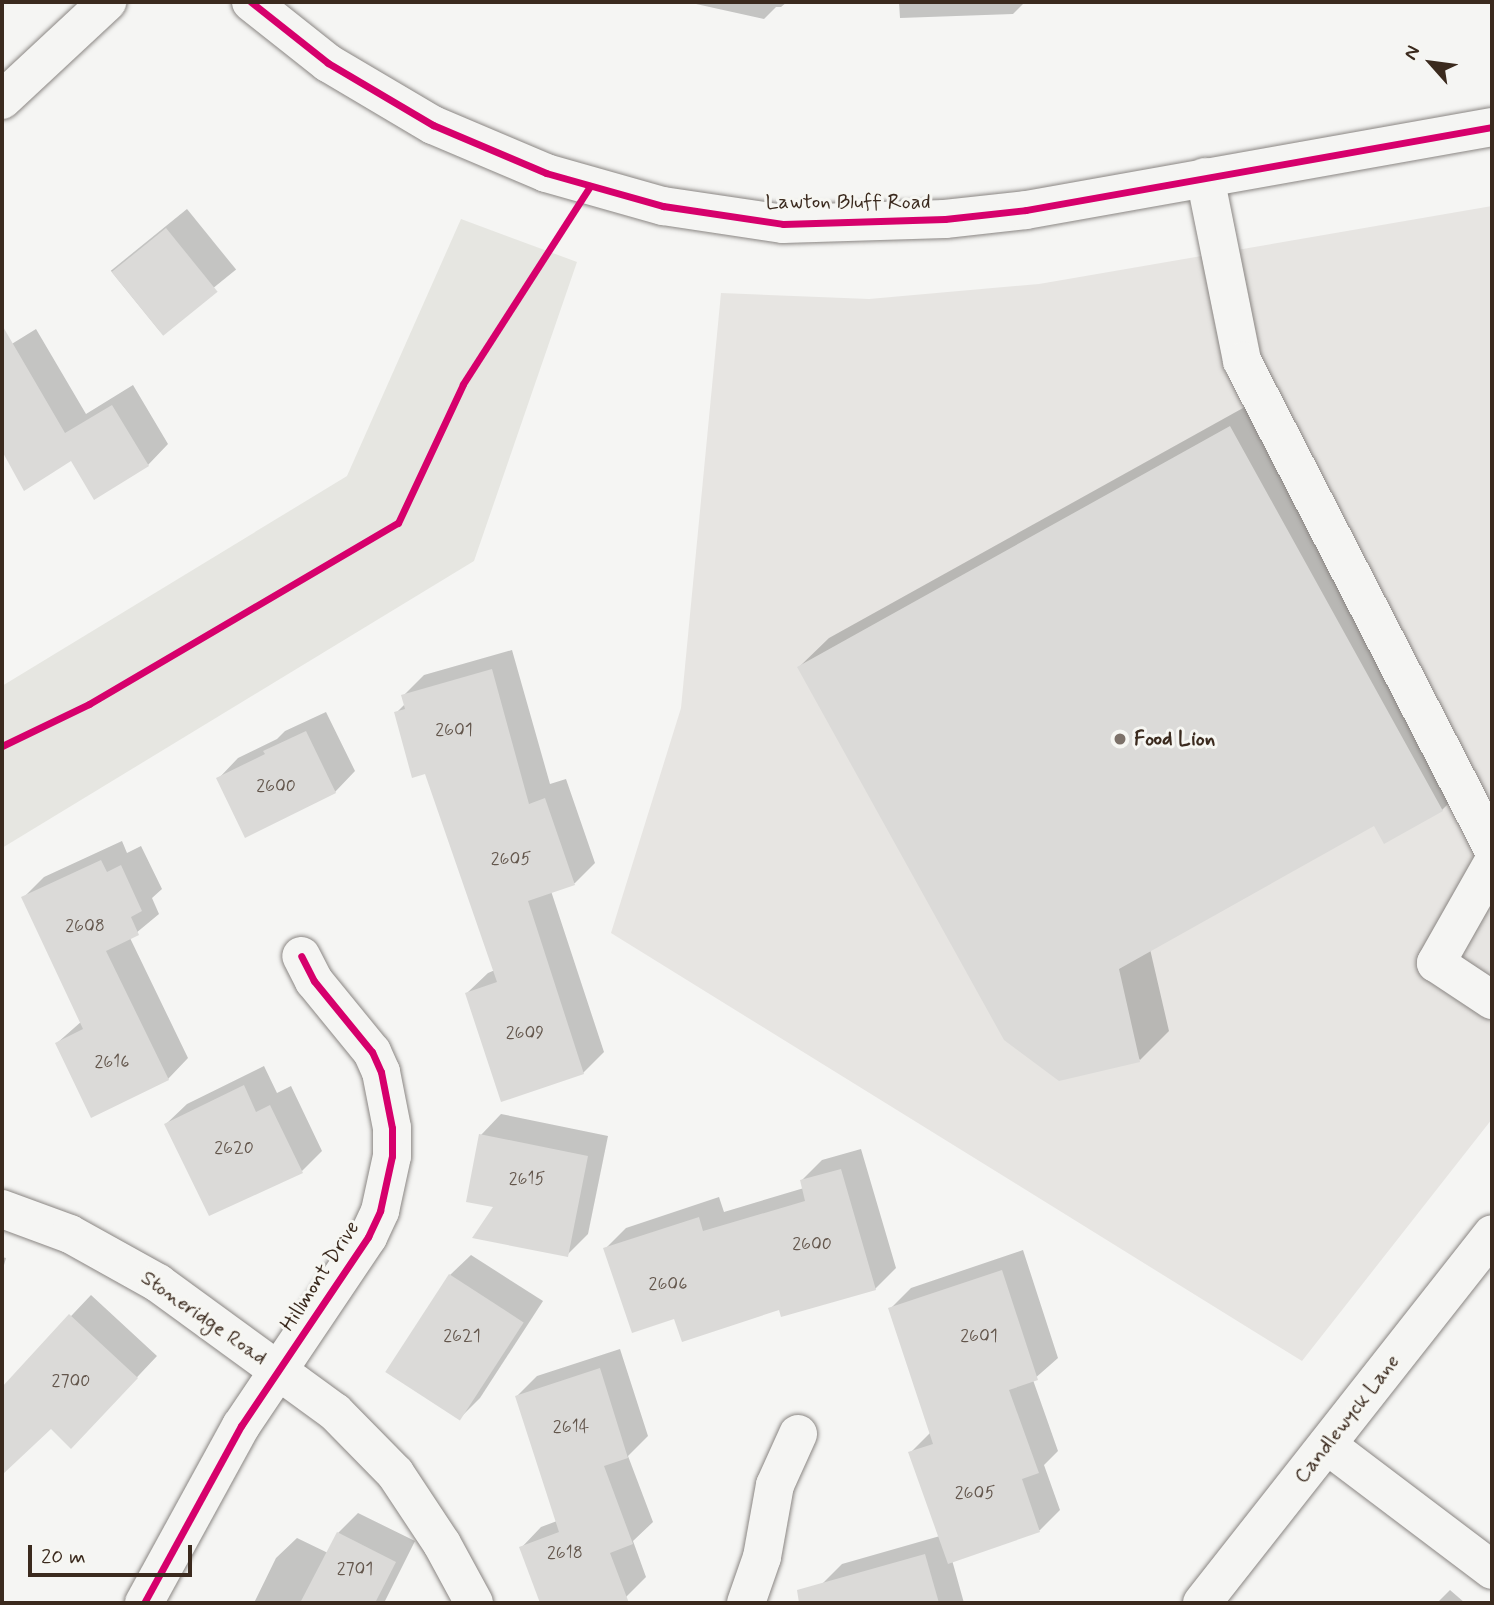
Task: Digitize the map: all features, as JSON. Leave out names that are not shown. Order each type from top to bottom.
[{"type":"street","points":[[2,100],[107,2]]},
{"type":"street","name":"Lawton Bluff Road","points":[[251,2],[328,63],[433,125],[545,173],[663,206],[783,224],[945,219],[1026,210],[1492,127]]},
{"type":"street","points":[[1205,177],[1242,361],[1492,847]]},
{"type":"street","points":[[1492,864],[1436,963],[1492,1000]]},
{"type":"street","name":"Hillmont Drive","points":[[144,1603],[241,1426],[368,1237],[380,1211],[392,1156],[392,1128],[381,1072],[372,1052],[314,981],[301,956]]},
{"type":"street","name":"Stoneridge Road","points":[[2,1209],[70,1234],[158,1283],[335,1412],[395,1473],[442,1544],[474,1603]]},
{"type":"street","name":"Candlewyck Lane","points":[[1202,1603],[1492,1235]]},
{"type":"street","points":[[746,1603],[762,1557],[775,1485],[798,1434]]},
{"type":"street","points":[[1327,1445],[1492,1570]]},
{"type":"shaded area","points":[[1492,206],[1492,1119],[1302,1361],[611,933],[681,708],[721,293],[869,299],[1039,284]]},
{"type":"shaded area","points":[[461,219],[577,262],[474,561],[2,848],[2,686],[347,476]]},
{"type":"building","points":[[166,228],[218,292],[163,336],[112,272]]},
{"type":"building","points":[[2,325],[65,433],[112,405],[149,466],[94,500],[71,461],[24,491],[2,451]]},
{"type":"building","name":"Food Lion","points":[[1230,426],[1443,811],[1384,844],[1374,826],[1119,969],[1140,1062],[1059,1081],[1004,1040],[797,667]]},
{"type":"building","points":[[492,669],[529,804],[545,798],[575,885],[528,901],[584,1074],[501,1102],[465,993],[497,982],[425,774],[412,778],[394,712],[405,709],[401,695]]},
{"type":"building","points":[[306,731],[336,793],[245,838],[216,778],[265,754],[263,751]]},
{"type":"building","points":[[101,860],[107,872],[121,865],[142,911],[131,917],[139,935],[106,951],[169,1080],[91,1118],[55,1043],[83,1029],[21,897]]},
{"type":"building","points":[[244,1085],[256,1112],[270,1105],[303,1173],[209,1216],[164,1124]]},
{"type":"building","points":[[479,1134],[588,1156],[568,1257],[472,1238],[493,1207],[466,1202]]},
{"type":"building","points":[[841,1169],[876,1290],[781,1317],[779,1310],[682,1342],[674,1319],[632,1333],[603,1248],[699,1217],[703,1231],[805,1201],[800,1180]]},
{"type":"building","points":[[1002,1270],[1038,1380],[1009,1390],[1039,1473],[1022,1479],[1040,1532],[948,1564],[908,1452],[933,1444],[888,1308]]},
{"type":"building","points":[[449,1274],[524,1322],[460,1421],[385,1372]]},
{"type":"building","points":[[69,1314],[138,1378],[71,1449],[51,1429],[2,1475],[2,1387]]},
{"type":"building","points":[[600,1368],[628,1458],[604,1466],[633,1544],[610,1553],[629,1603],[540,1603],[519,1547],[559,1532],[515,1396]]},
{"type":"building","points":[[337,1532],[396,1562],[375,1603],[300,1603]]},
{"type":"building","points":[[925,1554],[939,1603],[799,1603],[797,1590]]},
{"type":"cycle path","points":[[251,2],[328,63],[433,125],[546,173],[663,206],[783,224],[945,219],[1026,210],[1492,127]]},
{"type":"cycle path","points":[[2,746],[89,704],[398,523],[463,384],[590,186]]},
{"type":"cycle path","points":[[144,1603],[241,1426],[368,1237],[380,1211],[392,1156],[392,1128],[381,1072],[372,1052],[314,981],[301,956]]},
{"type":"place","name":"Food Lion","points":[[1120,739]]}]
